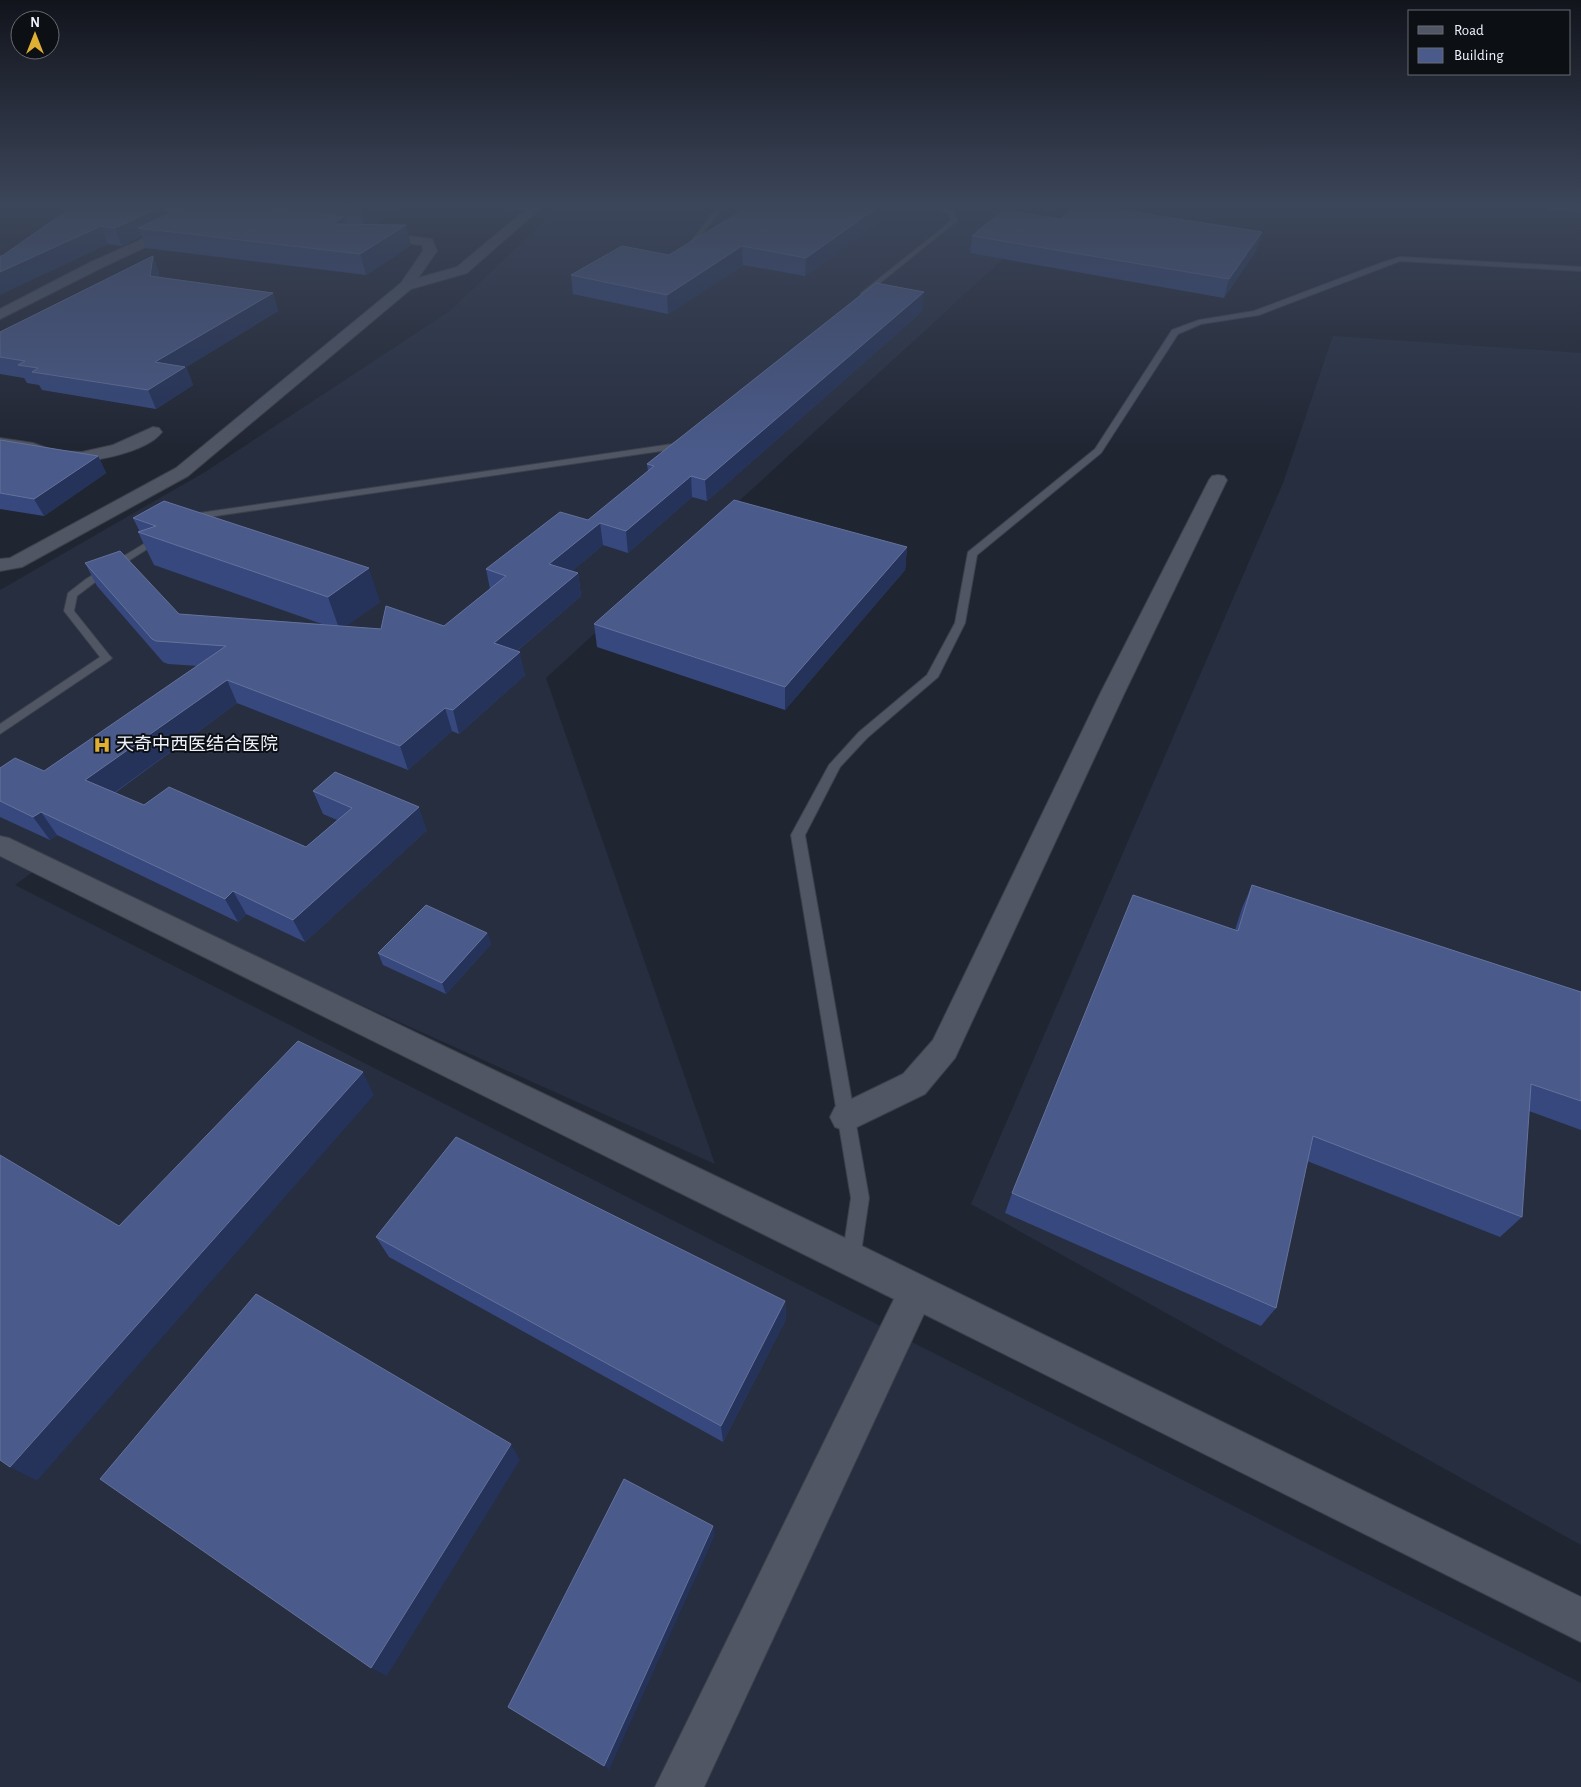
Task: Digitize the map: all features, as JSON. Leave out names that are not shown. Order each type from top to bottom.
[{"type":"street","points":[[0,315],[53,287]]},
{"type":"street","points":[[0,565],[15,563],[182,472],[404,287]]},
{"type":"street","points":[[0,443],[31,448],[42,454],[58,457],[78,457],[122,449],[140,441],[153,432]]},
{"type":"street","points":[[846,1118],[914,1084],[944,1049],[1112,694],[1218,480]]},
{"type":"street","points":[[0,845],[851,1259],[1581,1620]]},
{"type":"street","points":[[679,1787],[916,1292]]},
{"type":"lane","points":[[856,299],[871,287]]},
{"type":"lane","points":[[851,1259],[860,1198],[798,835],[835,764],[863,735],[932,677],[960,623],[972,554],[1098,451],[1176,332],[1199,322],[1256,313],[1322,287]]},
{"type":"lane","points":[[182,525],[199,516],[675,446],[690,434]]},
{"type":"lane","points":[[0,730],[106,658],[69,611],[72,595],[90,581],[166,534]]},
{"type":"shaded area","points":[[475,287],[972,287],[546,678],[715,1164],[45,863],[15,885],[1581,1683],[1581,1787],[0,1787],[0,590],[205,472],[450,311]]},
{"type":"shaded area","points":[[1333,336],[1581,353],[1581,1545],[971,1204],[1283,483]]},
{"type":"building","points":[[90,287],[232,287],[273,293],[155,362],[185,367],[148,390],[32,372],[38,368],[18,365],[25,361],[0,357],[0,332]]},
{"type":"building","points":[[630,287],[679,287],[667,295]]},
{"type":"building","points":[[870,287],[899,287],[924,292],[705,480],[691,476],[626,531],[600,523],[549,564],[578,573],[494,643],[520,652],[453,710],[445,708],[400,746],[227,680],[85,780],[144,805],[169,787],[306,847],[352,808],[313,791],[335,772],[419,807],[293,920],[233,891],[225,899],[41,812],[33,817],[0,801],[0,768],[15,758],[44,771],[226,646],[156,641],[152,639],[85,563],[120,551],[179,614],[381,629],[386,606],[444,626],[506,576],[486,569],[560,512],[588,520],[654,466],[647,464]]},
{"type":"building","points":[[0,440],[98,456],[34,499],[0,493]]},
{"type":"building","points":[[734,500],[907,547],[785,687],[594,624]]},
{"type":"building","points":[[164,501],[369,568],[328,597],[138,532],[156,526],[133,518]]},
{"type":"building","points":[[1252,885],[1581,992],[1581,1101],[1531,1084],[1522,1217],[1313,1136],[1276,1308],[1012,1193],[1133,895],[1238,931]]},
{"type":"building","points":[[426,905],[487,933],[442,983],[378,953]]},
{"type":"building","points":[[298,1041],[363,1072],[10,1467],[0,1460],[0,1155],[119,1226]]},
{"type":"building","points":[[456,1137],[785,1301],[721,1426],[376,1237]]},
{"type":"building","points":[[256,1294],[511,1444],[371,1668],[100,1479]]},
{"type":"building","points":[[624,1479],[713,1526],[604,1766],[508,1707]]},
{"type":"place","name":"天奇中西医结合医院","points":[[102,745]]}]
